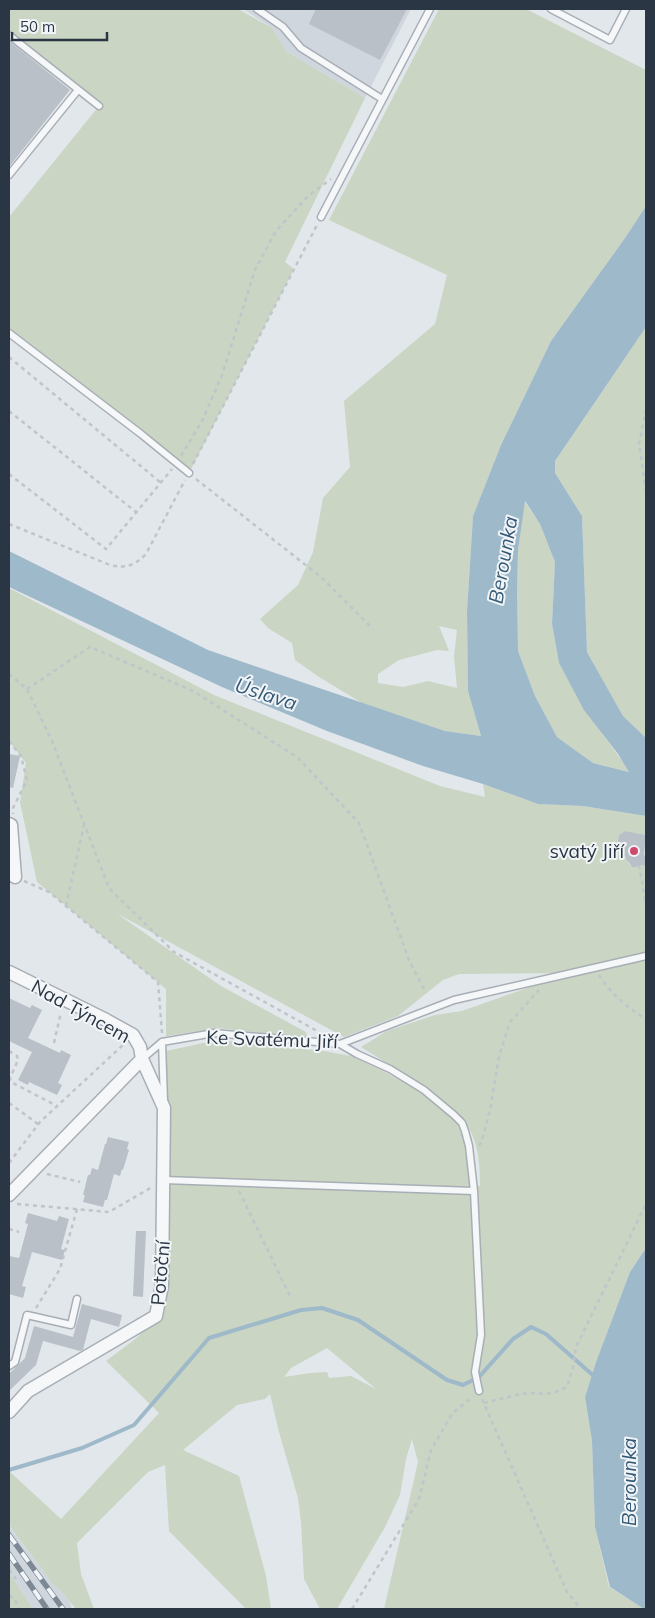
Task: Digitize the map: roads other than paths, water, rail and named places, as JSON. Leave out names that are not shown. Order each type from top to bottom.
[{"type":"street","points":[[10,825],[15,877]]},
{"type":"street","name":"Nad Týncem","points":[[9,972],[133,1035],[140,1047],[142,1059]]},
{"type":"street","points":[[9,1195],[142,1059]]},
{"type":"street","name":"Potoční","points":[[9,1412],[28,1391],[156,1316],[162,1285],[164,1108],[142,1059]]},
{"type":"lane","points":[[257,9],[283,27],[301,48],[382,99]]},
{"type":"lane","points":[[321,217],[430,9]]},
{"type":"lane","points":[[551,9],[610,40],[626,9]]},
{"type":"lane","points":[[9,35],[99,106]]},
{"type":"lane","points":[[9,176],[78,90]]},
{"type":"lane","points":[[9,333],[189,473]]},
{"type":"lane","name":"Ke Svatému Jiří","points":[[162,1042],[214,1033],[340,1044],[454,1000],[646,956]]},
{"type":"lane","points":[[142,1059],[162,1042]]},
{"type":"lane","points":[[162,1042],[164,1108]]},
{"type":"lane","points":[[340,1044],[390,1069],[424,1090],[462,1123],[469,1146],[474,1191],[481,1335],[475,1372],[479,1391]]},
{"type":"lane","points":[[164,1180],[474,1191]]},
{"type":"lane","points":[[9,1366],[15,1362],[27,1315],[70,1325],[78,1299]]},
{"type":"water","points":[[646,206],[646,327],[555,461],[555,473],[582,516],[587,652],[623,716],[646,738],[646,816],[583,806],[538,804],[483,784],[423,766],[327,731],[222,687],[9,587],[9,551],[208,650],[445,731],[481,736],[468,691],[467,612],[473,516],[501,445],[551,341]],"holes":[[[525,501],[540,524],[555,562],[552,624],[559,663],[584,710],[618,754],[629,772],[593,763],[557,737],[535,696],[518,651],[518,550]]]},
{"type":"water","name":"Berounka","points":[[646,1248],[646,1609],[644,1609],[610,1587],[595,1527],[592,1441],[585,1397],[596,1362],[630,1272]]},
{"type":"waterway","points":[[9,1470],[82,1448],[134,1425],[209,1338],[301,1310],[322,1308],[358,1320],[447,1380],[463,1385],[475,1379]]},
{"type":"waterway","points":[[479,1377],[513,1339],[531,1327],[546,1334],[595,1377]]},
{"type":"railway","points":[[9,1535],[63,1609]]},
{"type":"railway","points":[[9,1554],[47,1609]]},
{"type":"place","name":"svatý Jiří","points":[[634,851]]},
{"type":"water label","name":"Úslava","points":[[266,694]]}]
